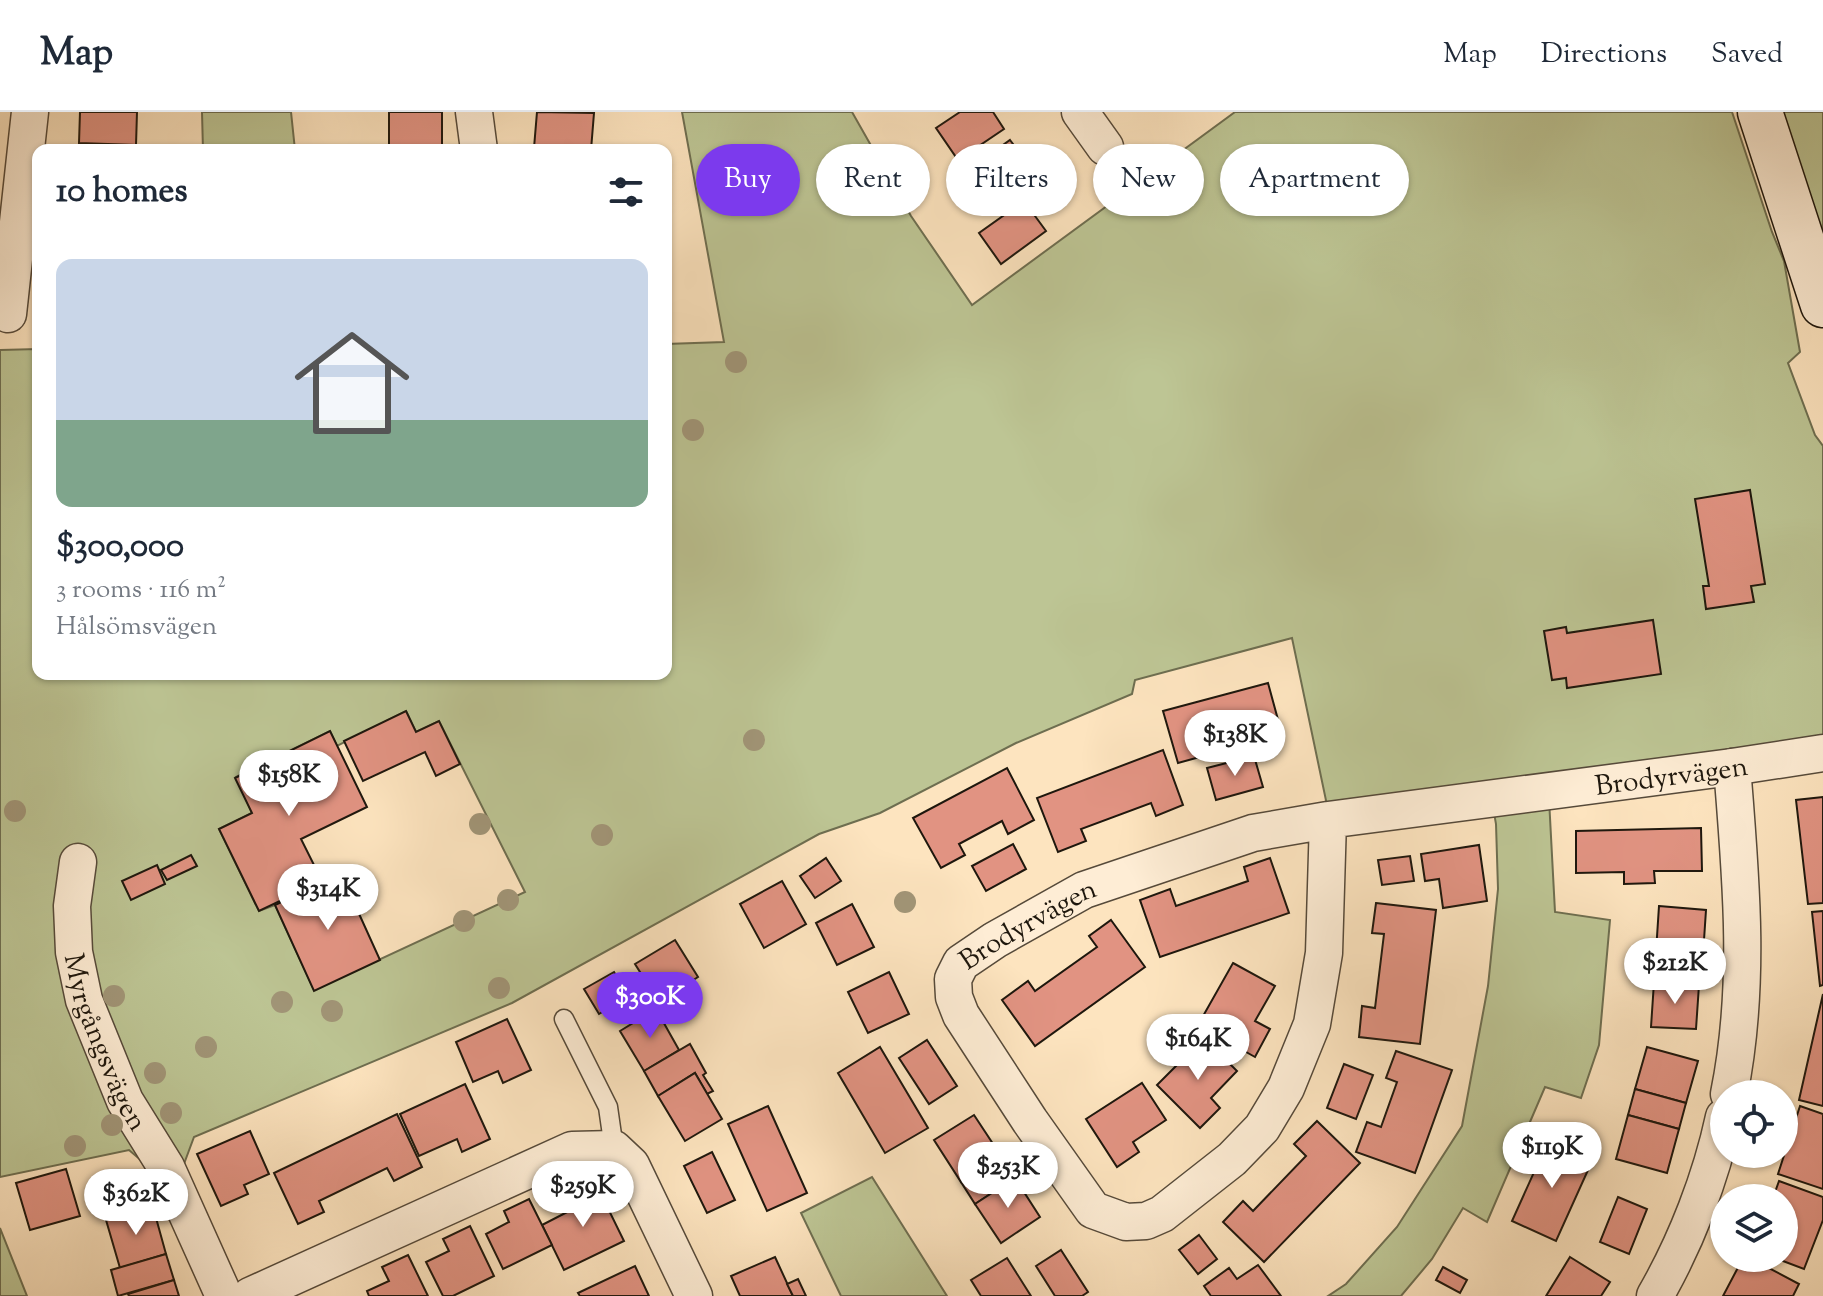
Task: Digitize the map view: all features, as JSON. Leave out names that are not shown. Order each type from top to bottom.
[{"type":"street","points":[[8,314],[30,112]]},
{"type":"street","points":[[474,112],[478,144]]},
{"type":"street","points":[[1080,112],[1103,144]]},
{"type":"street","points":[[1760,112],[1823,305]]},
{"type":"street","name":"Brodyrvägen","points":[[1328,820],[1324,953],[1312,1024],[1286,1088],[1262,1128],[1232,1159],[1162,1214],[1146,1221],[1126,1222],[1093,1210],[961,1015],[954,997],[953,979],[961,963],[1084,890],[1253,833],[1328,820],[1523,797],[1823,753]]},
{"type":"street","points":[[1732,767],[1744,958],[1737,1054],[1732,1080]]},
{"type":"street","name":"Myrgångsvägen","points":[[78,862],[72,906],[74,952],[84,1000],[125,1101],[166,1167],[224,1296]]},
{"type":"street","points":[[250,1296],[572,1150],[614,1149],[631,1165],[694,1296]]},
{"type":"street","points":[[1655,1296],[1690,1222],[1710,1168]]},
{"type":"lane","points":[[564,1019],[608,1107],[614,1149]]},
{"type":"green space","points":[[202,112],[291,112],[294,144],[203,144]]},
{"type":"green space","points":[[682,112],[852,112],[870,144],[816,144],[816,216],[911,216],[972,305],[1093,216],[1204,216],[1204,144],[1191,144],[1235,112],[1732,112],[1784,261],[1800,352],[1788,363],[1815,435],[1823,446],[1823,735],[1548,780],[1555,912],[1610,920],[1599,1045],[1581,1098],[1545,1087],[1487,1222],[1463,1208],[1432,1259],[1401,1296],[1328,1296],[1346,1284],[1397,1227],[1462,1126],[1488,986],[1498,889],[1496,824],[1490,790],[1328,810],[1292,638],[1135,680],[1132,694],[1016,743],[880,813],[819,834],[512,1003],[194,1137],[181,1172],[149,1167],[129,1150],[0,1177],[0,350],[32,349],[32,680],[672,680],[672,344],[724,342],[701,216],[800,216],[800,144],[696,144],[696,189]],"holes":[[[406,711],[416,732],[439,721],[525,892],[314,990],[275,905],[259,911],[219,829],[252,813],[236,777],[330,731],[337,746]]]},
{"type":"green space","points":[[1776,112],[1823,112],[1823,250]]},
{"type":"green space","points":[[872,1177],[947,1296],[841,1296],[801,1213]]},
{"type":"green space","points":[[0,1228],[27,1296],[0,1296]]},
{"type":"building","points":[[80,112],[137,112],[136,144],[79,143]]},
{"type":"building","points":[[389,112],[442,112],[442,144],[389,144]]},
{"type":"building","points":[[537,112],[594,113],[591,144],[534,144]]},
{"type":"building","points":[[960,112],[993,112],[1004,129],[982,144],[947,144],[936,128]]},
{"type":"building","points":[[1003,216],[1035,216],[1046,231],[1001,264],[979,233]]},
{"type":"building","points":[[1750,490],[1765,584],[1751,586],[1754,602],[1706,609],[1703,586],[1709,586],[1695,499]]},
{"type":"building","points":[[1653,620],[1661,674],[1567,688],[1566,678],[1552,680],[1544,631],[1566,627],[1567,633]]},
{"type":"building","points":[[1268,683],[1283,738],[1253,746],[1249,733],[1205,746],[1207,755],[1178,763],[1163,711]]},
{"type":"building","points":[[406,711],[416,732],[439,721],[460,764],[436,776],[425,752],[363,781],[344,741]]},
{"type":"building","points":[[330,731],[367,807],[301,839],[322,881],[259,911],[219,829],[252,813],[235,778]]},
{"type":"building","points":[[1163,750],[1183,805],[1156,816],[1151,803],[1081,829],[1086,841],[1058,852],[1037,798]]},
{"type":"building","points":[[1254,756],[1263,787],[1216,800],[1207,768]]},
{"type":"building","points":[[1007,768],[1034,820],[1008,834],[1002,821],[959,844],[965,855],[941,868],[913,818]]},
{"type":"building","points":[[1823,797],[1823,903],[1808,904],[1796,800]]},
{"type":"building","points":[[1701,828],[1702,871],[1654,871],[1655,883],[1624,884],[1624,872],[1576,873],[1576,831]]},
{"type":"building","points":[[1013,844],[1026,869],[986,891],[972,866]]},
{"type":"building","points":[[1479,845],[1487,901],[1443,908],[1439,879],[1425,881],[1421,854]]},
{"type":"building","points":[[191,855],[197,866],[167,880],[161,870]]},
{"type":"building","points":[[1410,856],[1414,881],[1382,885],[1378,860]]},
{"type":"building","points":[[826,858],[841,881],[815,898],[800,876]]},
{"type":"building","points":[[1270,858],[1289,913],[1160,957],[1140,900],[1170,889],[1176,906],[1248,881],[1244,867]]},
{"type":"building","points":[[157,865],[165,884],[131,900],[122,881]]},
{"type":"building","points":[[341,874],[380,960],[314,991],[275,905]]},
{"type":"building","points":[[782,881],[806,924],[764,948],[740,904]]},
{"type":"building","points":[[1376,903],[1436,910],[1420,1044],[1359,1037],[1362,1006],[1375,1008],[1384,934],[1372,933]]},
{"type":"building","points":[[852,904],[874,947],[837,965],[816,923]]},
{"type":"building","points":[[1659,906],[1706,910],[1703,955],[1656,952]]},
{"type":"building","points":[[1823,911],[1823,985],[1820,986],[1812,912]]},
{"type":"building","points":[[1111,920],[1145,967],[1035,1046],[1002,1000],[1028,981],[1035,991],[1097,947],[1089,936]]},
{"type":"building","points":[[675,940],[698,977],[659,1002],[635,964]]},
{"type":"building","points":[[1233,963],[1275,986],[1255,1021],[1270,1029],[1255,1057],[1198,1025]]},
{"type":"building","points":[[614,972],[628,997],[599,1014],[584,989]]},
{"type":"building","points":[[889,972],[909,1014],[868,1033],[848,992]]},
{"type":"building","points":[[1654,982],[1699,985],[1696,1029],[1651,1027]]},
{"type":"building","points":[[1823,994],[1823,1106],[1799,1100]]},
{"type":"building","points":[[656,1009],[679,1050],[644,1071],[620,1031]]},
{"type":"building","points":[[507,1019],[531,1070],[503,1083],[498,1071],[473,1082],[456,1042]]},
{"type":"building","points":[[1204,1038],[1237,1071],[1211,1098],[1220,1108],[1200,1128],[1157,1085]]},
{"type":"building","points":[[927,1040],[957,1086],[929,1104],[899,1058]]},
{"type":"building","points":[[690,1044],[713,1091],[707,1094],[695,1073],[658,1096],[644,1071]]},
{"type":"building","points":[[880,1047],[928,1128],[885,1153],[838,1073]]},
{"type":"building","points":[[1647,1047],[1698,1061],[1686,1103],[1635,1089]]},
{"type":"building","points":[[1396,1051],[1452,1070],[1415,1173],[1356,1152],[1367,1122],[1381,1127],[1397,1082],[1386,1078]]},
{"type":"building","points":[[1344,1064],[1373,1075],[1356,1119],[1327,1108]]},
{"type":"building","points":[[695,1073],[722,1119],[685,1141],[658,1096]]},
{"type":"building","points":[[1142,1083],[1166,1120],[1133,1142],[1139,1152],[1117,1167],[1086,1119]]},
{"type":"building","points":[[465,1084],[490,1139],[462,1152],[457,1139],[419,1156],[400,1114]]},
{"type":"building","points":[[1635,1089],[1686,1103],[1679,1129],[1628,1115]]},
{"type":"building","points":[[768,1106],[807,1193],[767,1211],[728,1124]]},
{"type":"building","points":[[1800,1106],[1823,1114],[1823,1189],[1778,1174],[1780,1168],[1798,1168]]},
{"type":"building","points":[[397,1114],[422,1167],[394,1181],[387,1168],[319,1201],[324,1212],[298,1224],[274,1173]]},
{"type":"building","points":[[974,1115],[1001,1156],[961,1182],[934,1140]]},
{"type":"building","points":[[1628,1115],[1679,1129],[1667,1173],[1616,1159]]},
{"type":"building","points":[[1317,1121],[1360,1163],[1264,1262],[1223,1222],[1243,1201],[1253,1211],[1306,1156],[1294,1144]]},
{"type":"building","points":[[250,1131],[269,1174],[244,1185],[248,1194],[221,1206],[197,1154]]},
{"type":"building","points":[[1549,1139],[1593,1159],[1556,1241],[1512,1221]]},
{"type":"building","points":[[712,1152],[735,1200],[707,1213],[684,1166]]},
{"type":"building","points":[[1001,1156],[1015,1178],[975,1204],[961,1182]]},
{"type":"building","points":[[66,1169],[80,1216],[30,1230],[16,1183]]},
{"type":"building","points":[[127,1175],[134,1200],[104,1208],[98,1183]]},
{"type":"building","points":[[1015,1178],[1040,1217],[1001,1243],[975,1204]]},
{"type":"building","points":[[596,1184],[624,1241],[564,1270],[542,1225],[577,1207],[571,1196]]},
{"type":"building","points":[[1798,1188],[1823,1197],[1823,1220],[1804,1269],[1798,1267]]},
{"type":"building","points":[[1618,1197],[1647,1209],[1629,1254],[1600,1242]]},
{"type":"building","points":[[529,1199],[552,1245],[503,1269],[486,1234],[509,1222],[504,1211]]},
{"type":"building","points":[[153,1207],[166,1254],[120,1268],[106,1220]]},
{"type":"building","points":[[470,1226],[494,1276],[453,1296],[443,1296],[426,1262],[449,1251],[443,1239]]},
{"type":"building","points":[[1199,1235],[1217,1259],[1198,1274],[1179,1250]]},
{"type":"building","points":[[1061,1250],[1088,1292],[1082,1296],[1055,1296],[1036,1266]]},
{"type":"building","points":[[166,1254],[174,1280],[118,1296],[111,1270]]},
{"type":"building","points":[[408,1255],[428,1296],[369,1296],[367,1291],[389,1281],[382,1267]]},
{"type":"building","points":[[775,1257],[793,1296],[740,1296],[731,1276]]},
{"type":"building","points":[[1570,1257],[1610,1282],[1601,1296],[1546,1296]]},
{"type":"building","points":[[1007,1258],[1031,1296],[981,1296],[971,1280]]},
{"type":"building","points":[[1258,1265],[1281,1296],[1211,1296],[1204,1286],[1229,1268],[1237,1279]]},
{"type":"building","points":[[635,1266],[649,1296],[580,1296],[578,1293]]},
{"type":"building","points":[[1443,1267],[1467,1280],[1460,1293],[1436,1280]]},
{"type":"building","points":[[1736,1272],[1776,1272],[1799,1284],[1793,1296],[1723,1296]]},
{"type":"building","points":[[798,1279],[806,1296],[793,1296],[787,1284]]},
{"type":"building","points":[[174,1280],[179,1296],[128,1294]]}]
